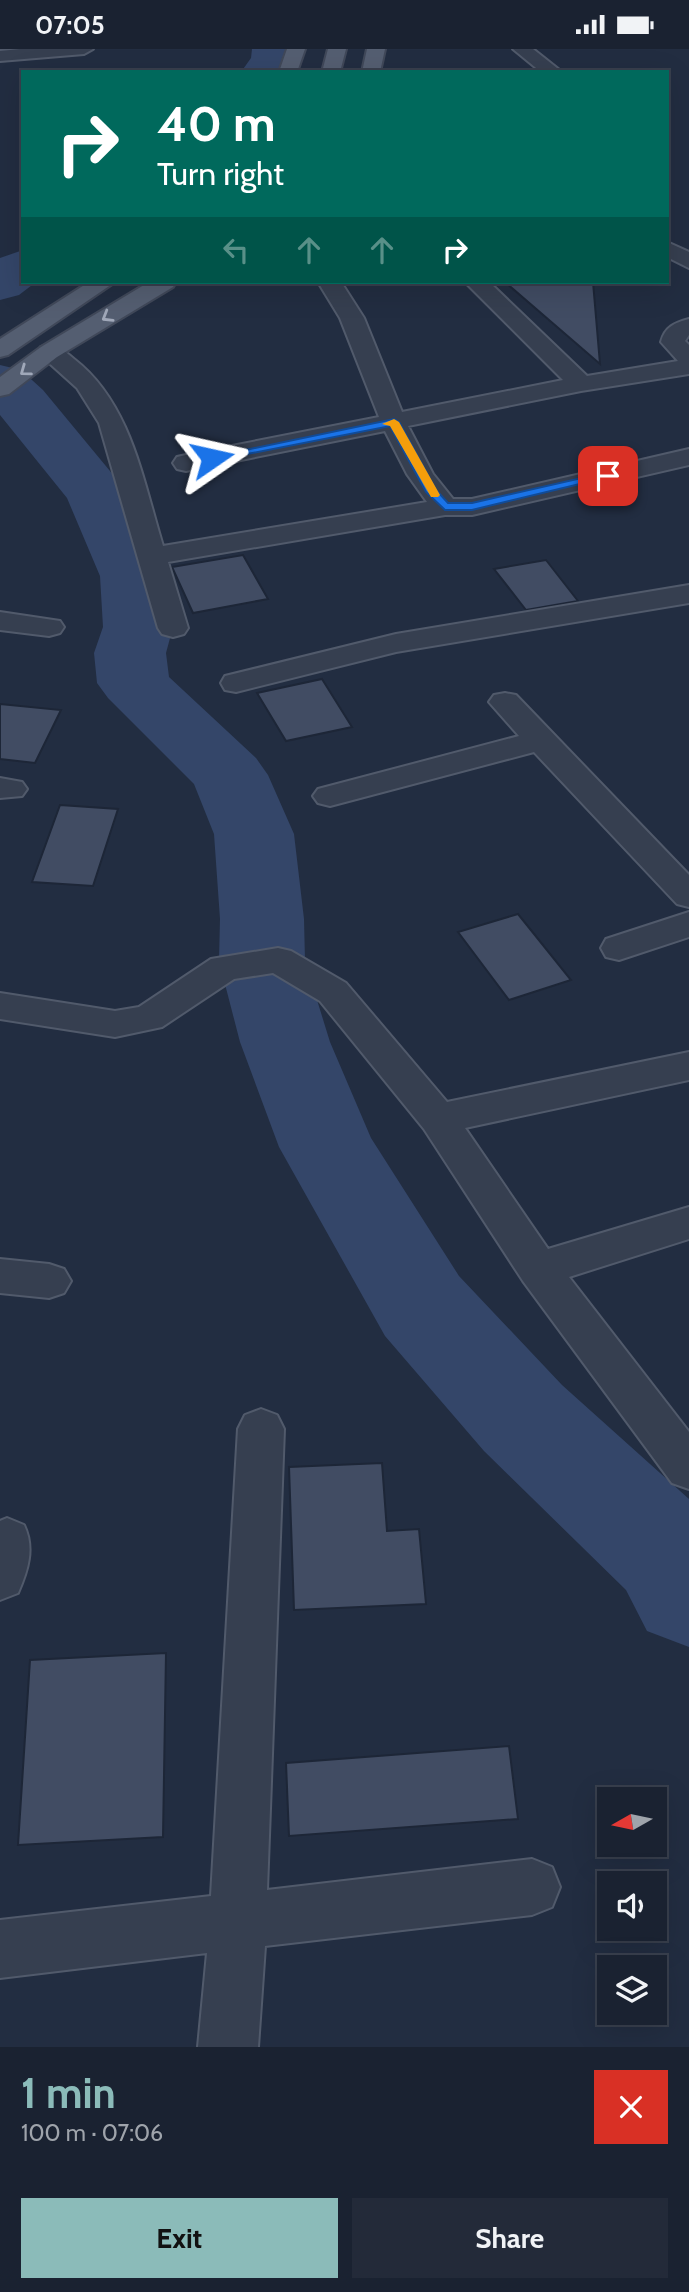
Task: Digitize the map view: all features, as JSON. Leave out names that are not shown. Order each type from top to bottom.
[{"type":"main road","points":[[289,70],[296,49]]},
{"type":"main road","points":[[332,70],[337,49]]},
{"type":"main road","points":[[371,70],[376,49]]},
{"type":"main road","points":[[0,350],[101,284]]},
{"type":"main road","points":[[0,389],[49,352],[162,284]]},
{"type":"street","points":[[0,55],[84,49]]},
{"type":"street","points":[[522,49],[550,70]]},
{"type":"street","points":[[669,249],[689,261]]},
{"type":"street","points":[[331,284],[345,300],[394,422],[432,492],[445,507]]},
{"type":"street","points":[[485,284],[581,384]]},
{"type":"street","points":[[689,326],[675,333],[673,342],[689,359]]},
{"type":"street","points":[[49,352],[76,370],[95,392],[112,423],[173,628]]},
{"type":"street","points":[[186,463],[581,384],[689,367]]},
{"type":"street","points":[[153,556],[445,507],[472,507],[689,457]]},
{"type":"street","points":[[236,683],[396,643],[689,594]]},
{"type":"street","points":[[0,621],[49,627]]},
{"type":"street","points":[[505,702],[689,896]]},
{"type":"street","points":[[330,796],[541,740]]},
{"type":"street","points":[[619,948],[689,924]]},
{"type":"street","points":[[0,1006],[115,1024],[149,1018],[224,968],[278,960],[332,992],[438,1119],[538,1269],[689,1468]]},
{"type":"street","points":[[438,1119],[689,1066]]},
{"type":"street","points":[[538,1269],[689,1223]]},
{"type":"street","points":[[0,1276],[49,1281]]},
{"type":"street","points":[[229,2047],[238,1921],[261,1429]]},
{"type":"street","points":[[0,1949],[532,1887]]},
{"type":"building","points":[[507,284],[593,284],[600,364]]},
{"type":"building","points":[[243,555],[268,599],[193,613],[172,567]]},
{"type":"building","points":[[546,560],[578,601],[526,610],[494,569]]},
{"type":"building","points":[[322,679],[352,727],[286,741],[257,693]]},
{"type":"building","points":[[0,704],[61,710],[35,763],[0,759]]},
{"type":"building","points":[[60,805],[118,809],[93,886],[32,882]]},
{"type":"building","points":[[518,914],[571,980],[509,1000],[458,932]]},
{"type":"building","points":[[382,1463],[387,1531],[419,1529],[426,1604],[294,1610],[289,1467]]},
{"type":"building","points":[[166,1653],[163,1837],[18,1845],[30,1660]]},
{"type":"building","points":[[509,1746],[518,1819],[289,1836],[286,1763]]},
{"type":"waterway","points":[[264,70],[272,61],[273,49]]},
{"type":"waterway","points":[[0,284],[21,268]]},
{"type":"waterway","points":[[0,382],[22,403],[97,494],[134,576],[138,627],[130,653],[134,683],[229,775],[254,834],[262,919],[262,961],[285,1042],[327,1147],[422,1306],[523,1418],[667,1553],[689,1593]]},
{"type":"slow traffic","points":[[387,424],[394,422],[435,495]]},
{"type":"route","points":[[212,458],[394,422],[432,492],[445,507],[472,507],[608,476]]}]
